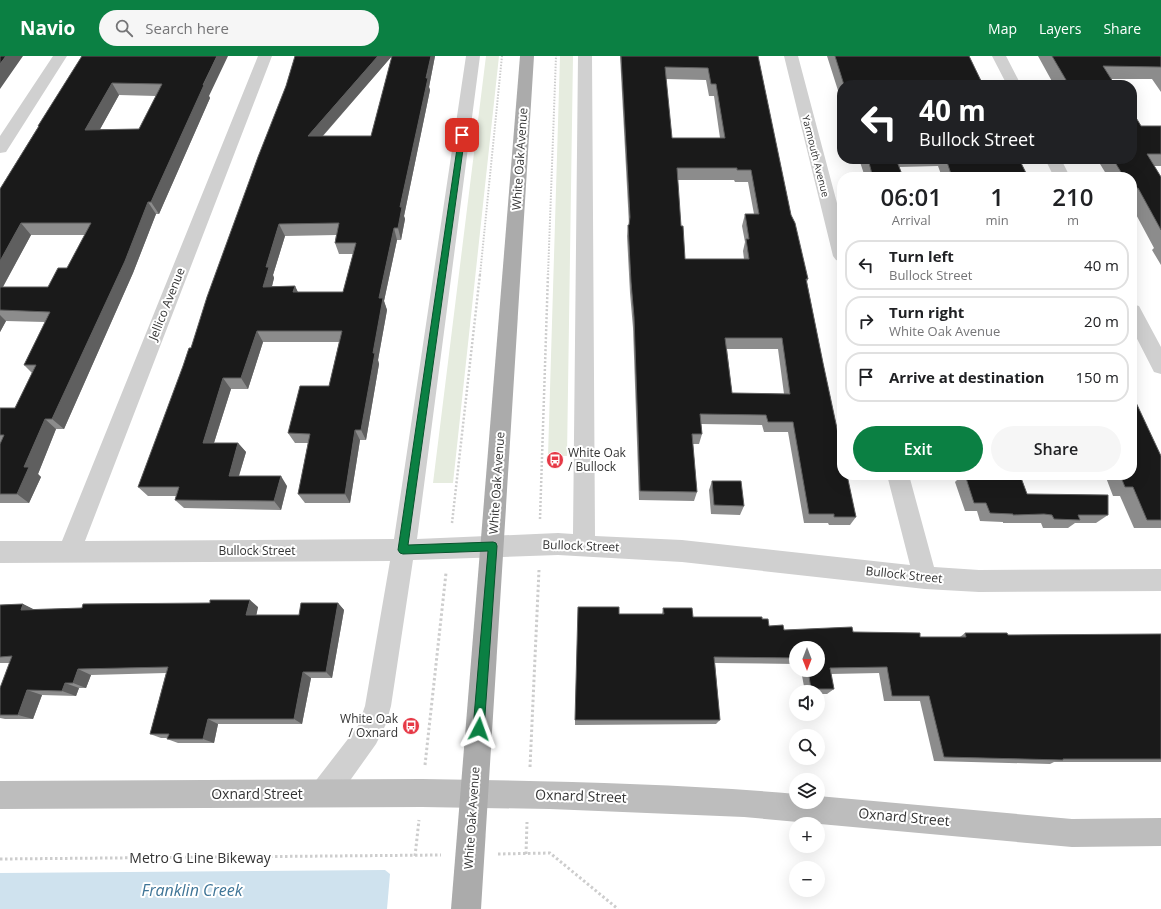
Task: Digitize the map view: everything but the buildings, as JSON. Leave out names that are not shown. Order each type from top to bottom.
[{"type":"main road","name":"White Oak Avenue","points":[[466,909],[527,56]]},
{"type":"main road","name":"Oxnard Street","points":[[0,795],[474,793],[744,803],[1072,832],[1161,832]]},
{"type":"street","points":[[0,148],[60,56]]},
{"type":"street","name":"Jellico Avenue","points":[[69,552],[265,56]]},
{"type":"street","points":[[324,793],[367,735],[373,724],[378,706],[403,550],[473,56]]},
{"type":"street","points":[[584,545],[585,56]]},
{"type":"street","name":"Yarmouth Avenue","points":[[791,56],[837,236]]},
{"type":"street","points":[[999,56],[1011,80]]},
{"type":"street","points":[[1137,320],[1161,366]]},
{"type":"street","points":[[899,480],[925,578]]},
{"type":"street","name":"Bullock Street","points":[[0,552],[403,550],[540,544],[584,545],[682,551],[925,578],[979,581],[1161,580]]},
{"type":"path","points":[[454,506],[467,399],[502,56]]},
{"type":"path","points":[[541,508],[556,56]]},
{"type":"path","points":[[428,743],[444,589]]},
{"type":"path","points":[[530,745],[538,589]]},
{"type":"path","points":[[550,853],[618,909]]},
{"type":"path","name":"Metro G Line Bikeway","points":[[0,859],[401,856]]},
{"type":"shaded area","points":[[486,56],[499,56],[453,483],[433,483]]},
{"type":"shaded area","points":[[560,56],[573,56],[567,456],[548,456]]},
{"type":"water","name":"Franklin Creek","points":[[385,870],[390,874],[387,909],[0,909],[0,873]]},
{"type":"place","name":"White Oak / Bullock","points":[[555,460]]},
{"type":"place","name":"White Oak / Oxnard","points":[[411,726]]},
{"type":"route","points":[[462,135],[403,550],[493,546],[479,729]]}]
